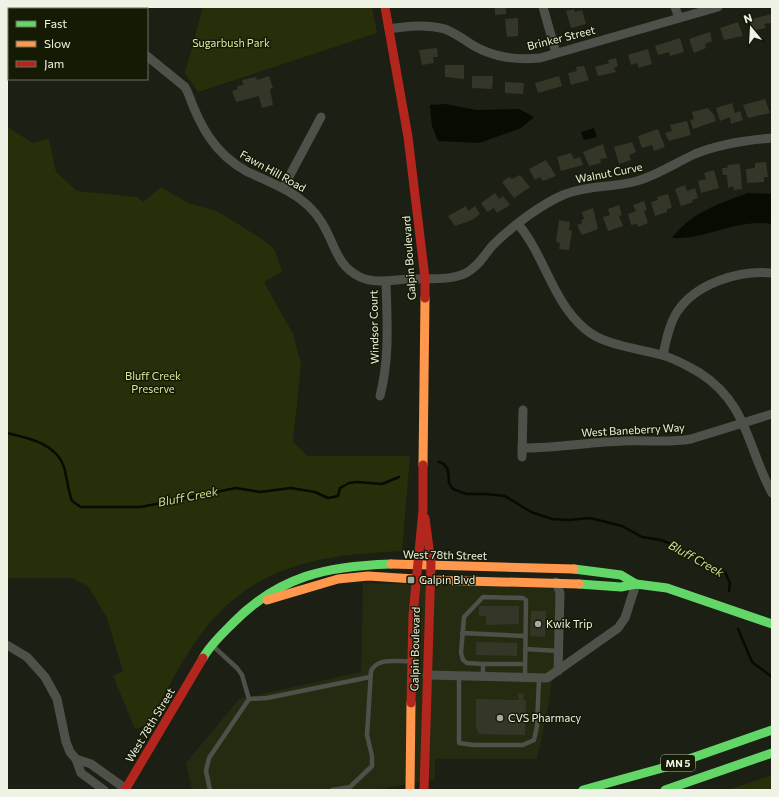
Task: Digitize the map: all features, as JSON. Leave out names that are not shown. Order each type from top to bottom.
[{"type":"street","name":"Galpin Boulevard","points":[[386,7],[408,137],[425,278],[423,510],[417,544],[415,579],[410,790]]},
{"type":"street","points":[[542,7],[556,53]]},
{"type":"street","points":[[675,7],[679,18]]},
{"type":"street","name":"Brinker Street","points":[[390,29],[415,25],[445,30],[490,54],[507,59],[540,58],[718,7]]},
{"type":"street","name":"Fawn Hill Road","points":[[148,57],[160,69],[175,78],[184,87],[188,93],[203,130],[226,157],[246,170],[283,188],[306,203],[327,231],[337,256],[345,267],[360,277],[368,280],[386,281],[425,278]]},
{"type":"street","points":[[283,188],[321,117]]},
{"type":"street","name":"Walnut Curve","points":[[425,278],[445,278],[465,273],[475,267],[493,246],[518,224],[551,201],[564,195],[592,187],[634,182],[659,173],[707,150],[722,146],[772,138]]},
{"type":"street","points":[[518,224],[535,248],[554,288],[574,317],[585,329],[608,341],[663,355],[690,367],[712,381],[724,392],[743,423],[764,479],[772,493]]},
{"type":"street","points":[[663,355],[670,326],[676,313],[694,294],[704,288],[738,275],[759,272],[772,274]]},
{"type":"street","name":"Windsor Court","points":[[380,396],[386,374],[388,352],[386,281]]},
{"type":"street","name":"West Baneberry Way","points":[[523,410],[522,452],[624,441],[677,441],[691,439],[772,414]]},
{"type":"street","name":"Galpin Boulevard","points":[[423,510],[429,543],[430,566],[424,790]]},
{"type":"street","name":"West 78th Street","points":[[125,790],[212,646],[233,623],[279,586],[316,572],[365,565],[578,570],[622,575],[636,584]]},
{"type":"street","name":"West 78th Street","points":[[259,602],[338,579],[368,576],[430,580],[556,582],[621,587],[636,584],[667,588],[772,624]]},
{"type":"street","points":[[556,582],[560,593],[558,671]]},
{"type":"street","points":[[427,675],[546,678],[618,628],[625,618],[636,584]]},
{"type":"street","points":[[7,645],[27,657],[49,683],[59,707],[66,742],[70,752],[76,759],[81,773],[104,790]]},
{"type":"street","name":"MN 5","points":[[583,790],[666,767],[772,730]]},
{"type":"street","name":"MN 5","points":[[665,790],[772,753]]},
{"type":"street","points":[[76,759],[91,764],[125,790]]},
{"type":"lane","points":[[525,664],[467,663],[463,660],[461,653],[464,617],[483,597],[523,598],[526,600],[525,678]]},
{"type":"lane","points":[[462,633],[525,636]]},
{"type":"lane","points":[[212,646],[237,668],[242,675],[249,699]]},
{"type":"lane","points":[[525,650],[559,651]]},
{"type":"lane","points":[[332,790],[350,786],[372,766],[372,756],[367,735],[370,678],[374,665],[378,662],[412,661]]},
{"type":"lane","points":[[483,664],[483,676]]},
{"type":"lane","points":[[459,676],[459,743],[474,745],[523,745],[534,740],[537,726],[539,678]]},
{"type":"lane","points":[[249,699],[267,698],[370,678]]},
{"type":"lane","points":[[210,790],[206,771],[208,758],[249,699]]},
{"type":"shaded area","points":[[445,104],[476,110],[519,109],[534,117],[521,128],[479,143],[438,141],[432,126],[430,105]]},
{"type":"shaded area","points":[[594,128],[597,137],[584,140],[581,132]]},
{"type":"shaded area","points":[[748,193],[772,194],[772,224],[746,224],[697,236],[672,238],[680,229],[697,215],[716,205]]},
{"type":"shaded area","points":[[363,583],[552,587],[558,596],[554,666],[548,707],[537,759],[435,759],[435,779],[375,790],[192,790],[186,763],[239,699],[361,672]]},
{"type":"green space","name":"Sugarbush Park","points":[[203,7],[372,7],[377,33],[198,92],[185,73]]},
{"type":"green space","name":"Bluff Creek Preserve","points":[[7,126],[32,143],[49,139],[56,172],[77,191],[137,197],[143,202],[161,187],[188,203],[217,211],[259,237],[275,250],[282,272],[264,282],[293,334],[301,364],[293,441],[307,456],[410,456],[402,551],[347,555],[321,560],[296,566],[273,575],[250,587],[228,604],[199,636],[146,726],[135,729],[113,676],[123,671],[107,618],[88,586],[72,578],[7,578]]},
{"type":"green space","points":[[772,775],[772,790],[728,790]]},
{"type":"building","points":[[495,7],[506,7],[506,14],[495,15]]},
{"type":"building","points":[[574,9],[575,12],[582,10],[586,24],[571,28],[566,11]]},
{"type":"building","points":[[772,14],[772,23],[764,24],[766,28],[751,31],[748,20]]},
{"type":"building","points":[[518,18],[518,36],[507,37],[505,19]]},
{"type":"building","points":[[738,22],[743,36],[724,40],[720,28]]},
{"type":"building","points":[[710,32],[712,41],[705,44],[706,48],[694,53],[689,39]]},
{"type":"building","points":[[680,38],[684,52],[670,56],[669,52],[658,55],[655,46]]},
{"type":"building","points":[[437,48],[438,57],[433,57],[434,63],[422,65],[419,50]]},
{"type":"building","points":[[648,49],[652,64],[639,68],[637,63],[631,65],[628,55]]},
{"type":"building","points":[[616,58],[618,66],[614,68],[616,72],[598,76],[595,67],[609,63],[608,60]]},
{"type":"building","points":[[445,65],[464,65],[464,79],[445,77]]},
{"type":"building","points":[[584,66],[589,80],[571,85],[568,73],[577,71],[576,67]]},
{"type":"building","points":[[269,76],[273,88],[270,89],[273,105],[262,108],[259,96],[236,102],[232,91],[238,89],[237,86],[243,85],[242,80],[256,77],[257,80]]},
{"type":"building","points":[[472,76],[493,76],[492,89],[472,88]]},
{"type":"building","points":[[559,76],[562,86],[538,93],[535,83]]},
{"type":"building","points":[[505,82],[524,83],[523,94],[505,93]]},
{"type":"building","points":[[765,99],[770,113],[748,118],[743,105]]},
{"type":"building","points":[[732,103],[735,113],[740,111],[743,120],[731,124],[730,117],[720,121],[716,108]]},
{"type":"building","points":[[708,108],[714,115],[716,121],[693,129],[690,120],[694,119],[692,112]]},
{"type":"building","points":[[687,121],[691,135],[669,141],[665,133],[672,131],[670,125]]},
{"type":"building","points":[[658,129],[665,147],[654,151],[652,145],[642,148],[638,136]]},
{"type":"building","points":[[632,142],[636,152],[629,155],[631,160],[619,164],[614,147]]},
{"type":"building","points":[[603,144],[607,158],[600,159],[601,163],[589,166],[583,152]]},
{"type":"building","points":[[571,153],[574,159],[580,157],[583,165],[561,171],[557,157]]},
{"type":"building","points":[[546,160],[556,176],[543,181],[540,177],[535,180],[529,169]]},
{"type":"building","points":[[766,162],[768,177],[764,177],[764,182],[747,183],[746,169],[755,168],[755,163]]},
{"type":"building","points":[[740,164],[742,189],[734,190],[733,186],[728,188],[727,175],[723,175],[722,168],[727,168],[728,165]]},
{"type":"building","points":[[714,170],[719,188],[701,193],[698,181],[706,179],[704,173]]},
{"type":"building","points":[[520,175],[530,187],[514,198],[502,182],[509,177],[512,179]]},
{"type":"building","points":[[685,185],[687,191],[695,188],[698,198],[692,200],[693,202],[681,206],[675,189]]},
{"type":"building","points":[[495,193],[499,199],[503,196],[510,205],[497,213],[494,208],[487,212],[481,203]]},
{"type":"building","points":[[668,194],[672,208],[667,209],[667,212],[655,216],[651,202],[658,200],[657,197]]},
{"type":"building","points":[[644,201],[647,210],[644,211],[648,223],[638,227],[637,224],[631,225],[628,214],[636,211],[633,205]]},
{"type":"building","points":[[619,205],[622,215],[619,216],[623,226],[608,231],[603,217],[610,215],[608,209]]},
{"type":"building","points":[[466,206],[468,211],[475,206],[480,214],[472,220],[455,226],[448,216]]},
{"type":"building","points":[[593,208],[598,229],[582,235],[577,225],[582,223],[581,220],[584,219],[582,212]]},
{"type":"building","points":[[559,220],[570,222],[569,230],[572,231],[569,250],[559,249],[560,243],[556,242]]},
{"type":"building","name":"Kwik Trip","points":[[479,606],[519,606],[519,624],[486,625],[486,616],[479,616]]},
{"type":"building","name":"Kwik Trip","points":[[531,611],[546,611],[545,637],[530,636]]},
{"type":"building","name":"Kwik Trip","points":[[476,642],[517,643],[517,656],[476,655]]},
{"type":"building","points":[[518,693],[524,694],[523,700],[526,700],[525,735],[479,734],[476,727],[476,699],[519,700]]},
{"type":"waterway","name":"Bluff Creek","points":[[7,433],[40,443],[55,452],[64,467],[72,501],[81,507],[141,507],[236,488],[260,492],[291,488],[315,492],[328,498],[338,496],[340,488],[349,483],[357,482],[382,484],[399,477]]},
{"type":"waterway","name":"Bluff Creek","points":[[439,462],[444,464],[448,470],[449,483],[453,489],[466,494],[505,496],[531,512],[552,519],[569,520],[590,518],[622,526],[642,537],[661,540],[676,546],[699,558],[717,573],[725,572],[730,583],[729,591]]},
{"type":"waterway","name":"Bluff Creek","points":[[738,629],[752,662],[772,677]]},
{"type":"traffic: fast","points":[[203,658],[216,640],[250,607],[268,594],[286,584],[325,571],[346,567],[391,564]]},
{"type":"traffic: fast","points":[[574,569],[621,575],[636,584]]},
{"type":"traffic: fast","points":[[579,584],[621,587],[636,584],[667,588],[772,624]]},
{"type":"traffic: fast","points":[[583,790],[666,767],[772,730]]},
{"type":"traffic: fast","points":[[665,790],[772,753]]},
{"type":"traffic: slow","points":[[423,465],[425,298]]},
{"type":"traffic: slow","points":[[391,564],[574,569]]},
{"type":"traffic: slow","points":[[267,600],[338,579],[368,576],[430,580],[579,584]]},
{"type":"traffic: slow","points":[[410,790],[411,703]]},
{"type":"traffic: jam","points":[[385,7],[408,137],[425,278],[425,298]]},
{"type":"traffic: jam","points":[[411,703],[413,615],[423,510],[423,465]]},
{"type":"traffic: jam","points":[[424,790],[431,563],[425,518]]},
{"type":"traffic: jam","points":[[125,790],[203,658]]},
{"type":"place","name":"Galpin Blvd","points":[[411,580]]},
{"type":"place","name":"Kwik Trip","points":[[538,624]]},
{"type":"place","name":"CVS Pharmacy","points":[[500,718]]}]
